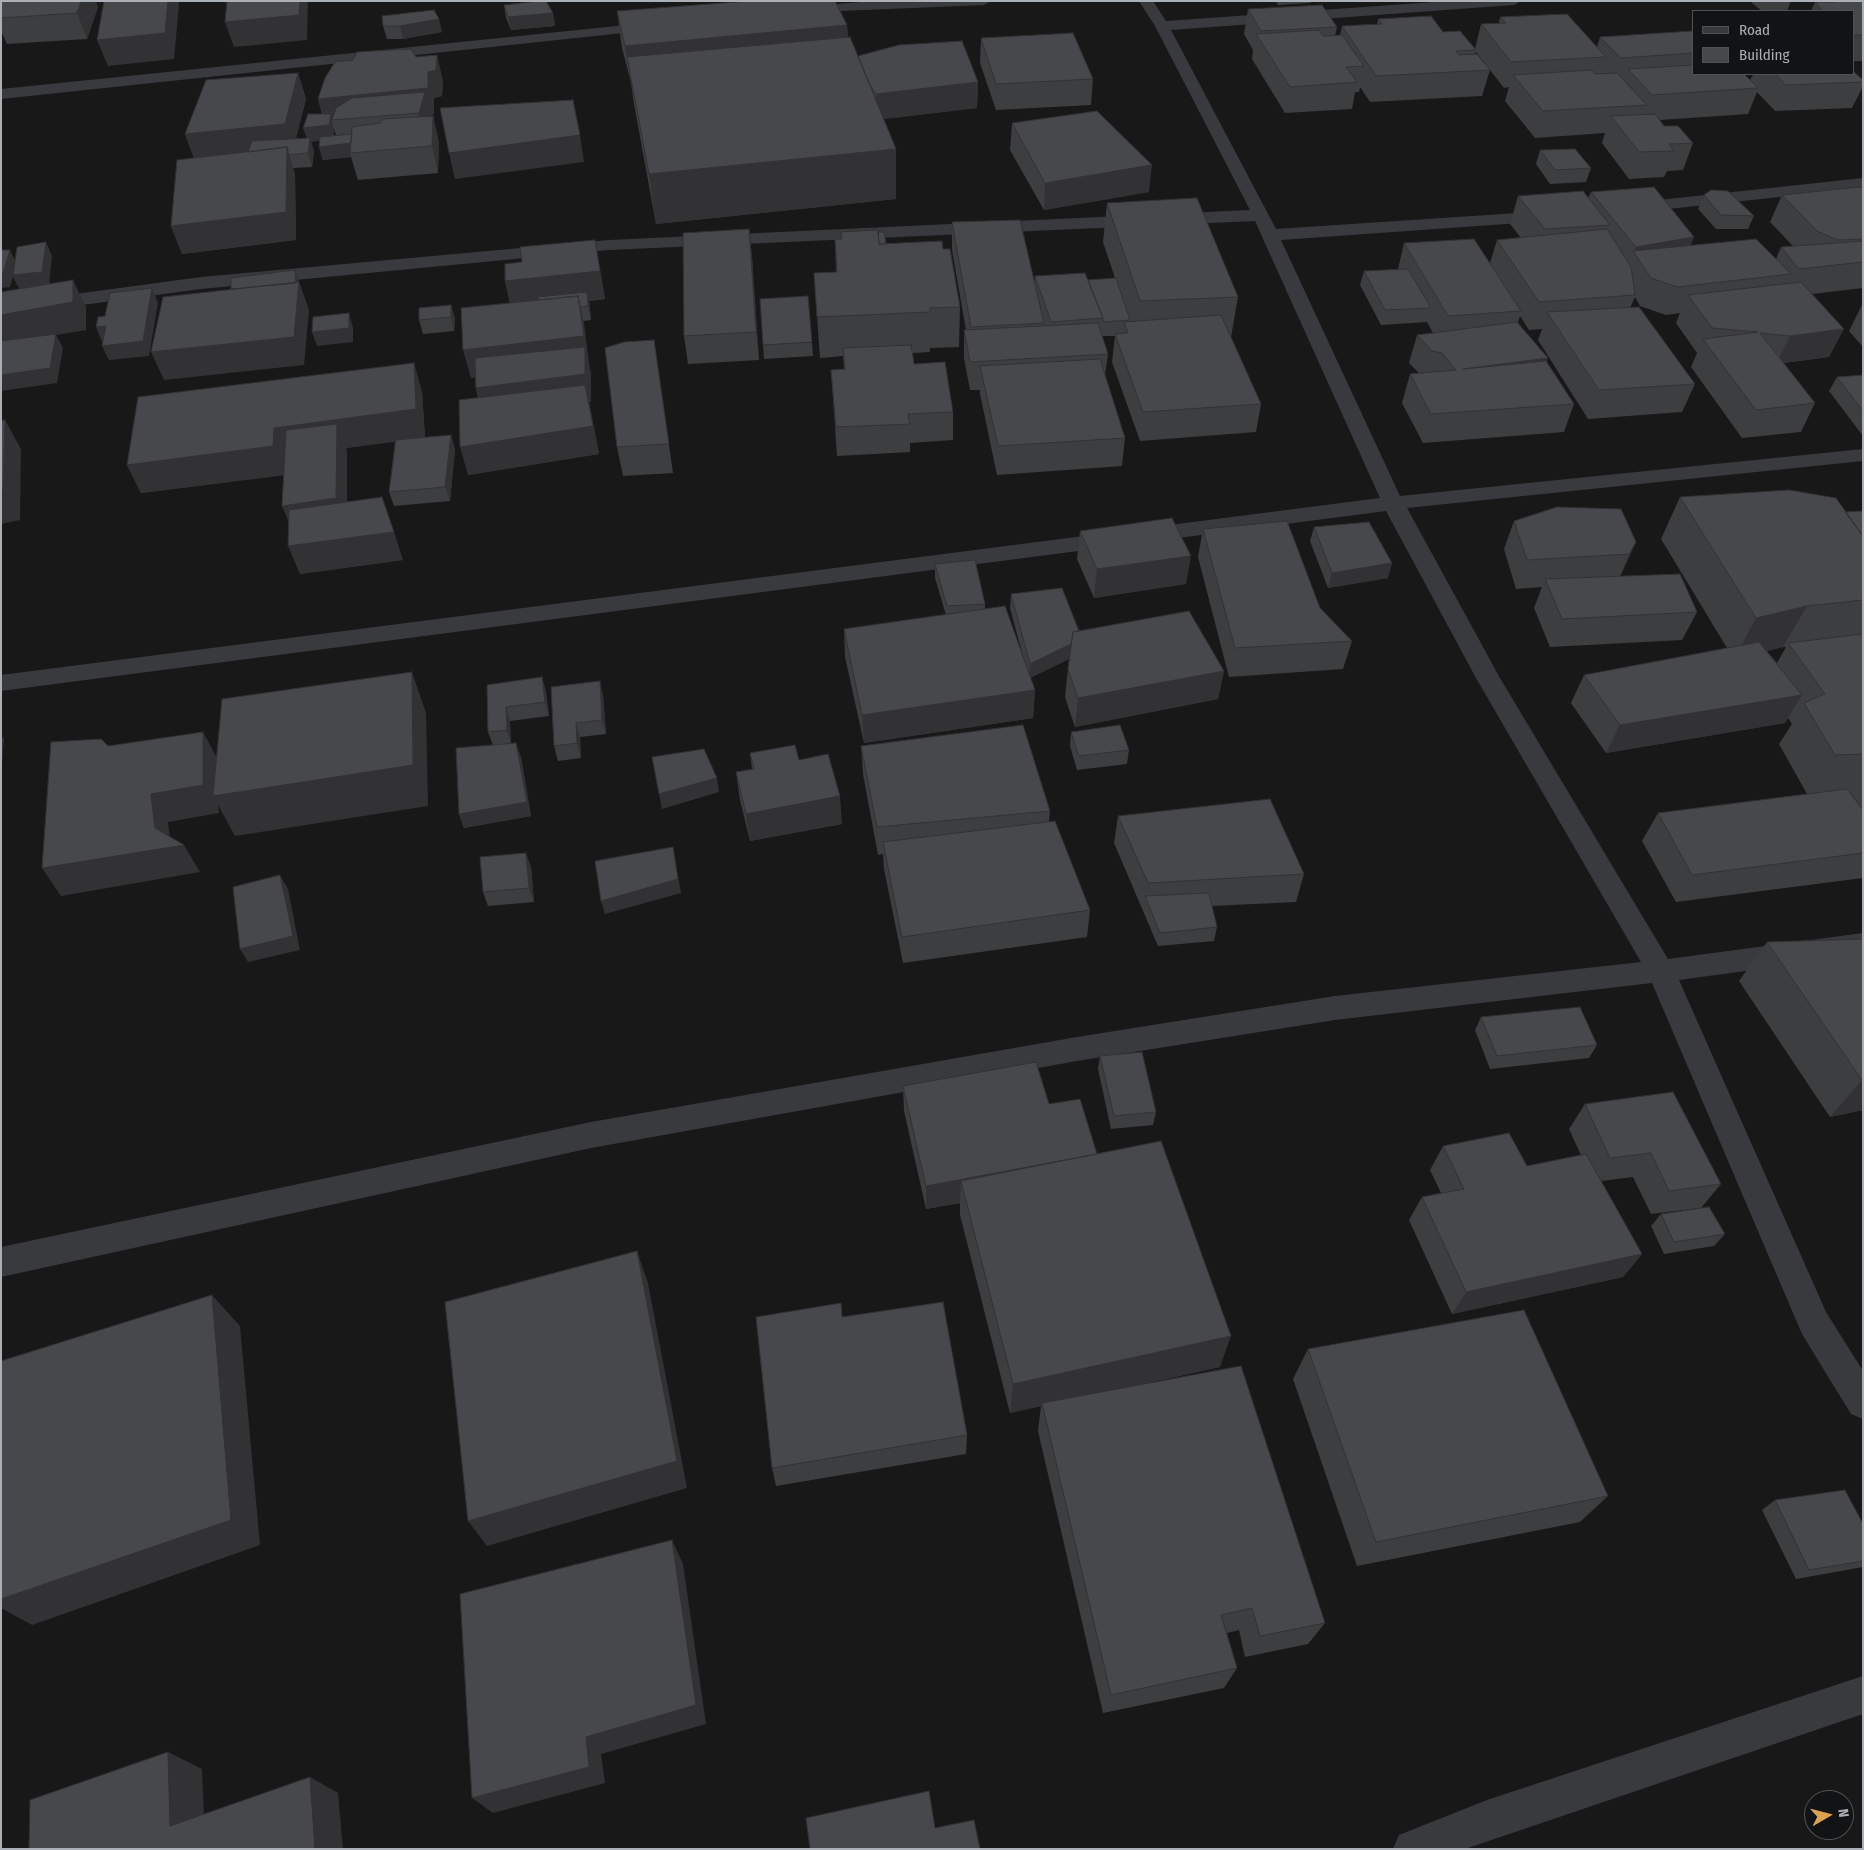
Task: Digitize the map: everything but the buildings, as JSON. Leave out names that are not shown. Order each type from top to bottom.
[{"type":"street","points":[[782,13],[841,7],[984,1]]},
{"type":"street","points":[[1146,1],[1162,26],[1265,225],[1393,503],[1488,678],[1661,971],[1814,1322],[1863,1402]]},
{"type":"street","points":[[1162,26],[1514,1]]},
{"type":"street","points":[[1,94],[674,24]]},
{"type":"street","points":[[1614,209],[1863,183]]},
{"type":"street","points":[[1,310],[201,283],[610,246],[1564,214]]},
{"type":"street","points":[[1,684],[1393,503],[1863,455]]},
{"type":"street","points":[[1,1262],[591,1135],[1067,1050],[1335,1008],[1661,971],[1863,944]]},
{"type":"street","points":[[1413,1849],[1487,1820],[1863,1695]]}]
